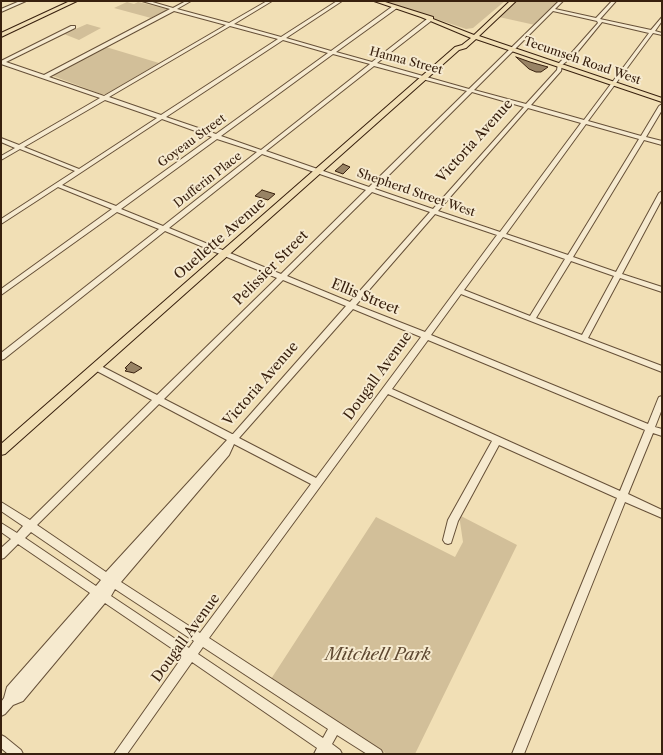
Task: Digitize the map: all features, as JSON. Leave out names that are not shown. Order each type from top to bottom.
[{"type":"main road","points":[[1,35],[74,1]]},
{"type":"main road","name":"Tecumseh Road West","points":[[377,1],[494,43],[662,100]]},
{"type":"main road","name":"Ouellette Avenue","points":[[1,451],[457,48],[464,47],[473,35],[507,1]]},
{"type":"main road","name":"Ouellette Avenue","points":[[473,35],[513,1]]},
{"type":"street","points":[[1,11],[24,1]]},
{"type":"street","name":"Hanna Street","points":[[144,1],[662,142]]},
{"type":"street","points":[[45,77],[189,1]]},
{"type":"street","points":[[1,158],[270,1]]},
{"type":"street","points":[[1,222],[340,1]]},
{"type":"street","name":"Pelissier Street","points":[[1,555],[561,1]]},
{"type":"street","name":"Victoria Avenue","points":[[1,710],[9,701],[19,697],[110,581],[226,452],[232,440],[559,70],[560,65],[565,60],[569,60],[600,23],[598,18],[614,1]]},
{"type":"street","name":"Victoria Avenue","points":[[599,20],[603,20],[620,1]]},
{"type":"street","name":"Goyeau Street","points":[[1,293],[396,7]]},
{"type":"street","points":[[552,10],[662,34]]},
{"type":"street","name":"Dougall Avenue","points":[[120,754],[191,657],[201,640],[662,18]]},
{"type":"street","name":"Dufferin Place","points":[[1,357],[374,64],[426,19]]},
{"type":"street","points":[[2,62],[73,27]]},
{"type":"street","name":"Shepherd Street West","points":[[2,62],[662,290]]},
{"type":"street","points":[[532,319],[662,106]]},
{"type":"street","points":[[1,140],[79,171]]},
{"type":"street","name":"Ellis Street","points":[[58,185],[662,433]]},
{"type":"street","points":[[584,339],[662,193]]},
{"type":"street","points":[[459,291],[662,368]]},
{"type":"street","points":[[96,367],[232,440],[317,483]]},
{"type":"street","points":[[386,390],[662,514]]},
{"type":"street","points":[[518,754],[662,399]]},
{"type":"street","points":[[448,540],[453,520],[497,440]]},
{"type":"street","points":[[1,506],[110,581],[377,754]]},
{"type":"street","points":[[1,527],[191,657],[322,750],[336,754]]},
{"type":"street","points":[[322,750],[335,727]]},
{"type":"street","points":[[1,741],[18,754]]},
{"type":"green space","points":[[383,1],[505,1],[473,28],[466,29]]},
{"type":"green space","points":[[516,1],[559,1],[535,25],[499,17]]},
{"type":"green space","points":[[127,2],[134,4],[138,2],[168,9],[151,18],[114,8]]},
{"type":"green space","points":[[87,24],[101,28],[79,40],[64,34]]},
{"type":"green space","points":[[106,47],[159,63],[106,94],[101,94],[53,76],[55,73]]},
{"type":"green space","name":"Mitchell Park","points":[[459,515],[517,545],[415,754],[387,754],[271,679],[376,517],[455,557],[463,542]]},
{"type":"building","points":[[516,57],[548,67],[541,72],[536,72],[529,69]]},
{"type":"building","points":[[343,164],[350,167],[343,174],[335,171]]},
{"type":"building","points":[[262,190],[275,194],[268,200],[255,196]]},
{"type":"building","points":[[131,362],[142,368],[134,373],[125,371],[127,369],[125,368]]}]
